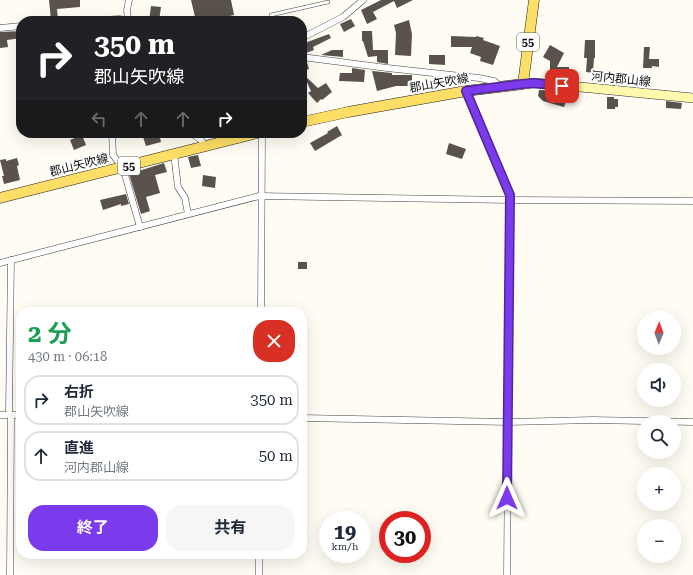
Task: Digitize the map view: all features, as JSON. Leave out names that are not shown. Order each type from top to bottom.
[{"type":"main road","name":"55","points":[[522,84],[534,0]]},
{"type":"main road","name":"河内郡山線","points":[[522,84],[534,83],[693,98]]},
{"type":"main road","name":"郡山矢吹線","points":[[307,121],[466,91],[522,84]]},
{"type":"main road","name":"郡山矢吹線","points":[[0,198],[237,138]]},
{"type":"street","points":[[129,0],[127,10],[129,16]]},
{"type":"street","points":[[307,35],[343,17],[363,0]]},
{"type":"street","points":[[0,28],[16,26]]},
{"type":"street","points":[[307,58],[394,69],[474,77],[494,81],[500,86]]},
{"type":"street","points":[[466,91],[511,200],[507,575]]},
{"type":"street","points":[[112,138],[113,155],[123,168],[140,227]]},
{"type":"street","points":[[198,138],[205,146]]},
{"type":"street","points":[[261,307],[263,196],[262,138]]},
{"type":"street","points":[[174,154],[178,187],[185,198],[188,214]]},
{"type":"street","points":[[0,263],[263,196],[693,201]]},
{"type":"street","points":[[10,575],[9,412],[11,260]]},
{"type":"street","points":[[0,415],[16,415]]},
{"type":"street","points":[[307,418],[508,422],[593,420],[693,422]]},
{"type":"street","points":[[259,559],[259,575]]},
{"type":"lane","points":[[272,16],[328,2]]},
{"type":"building","points":[[49,0],[80,0],[80,7],[57,9],[58,16],[51,16]]},
{"type":"building","points":[[191,0],[231,0],[234,15],[195,16]]},
{"type":"building","points":[[381,0],[413,0],[397,8],[394,1],[373,12],[377,19],[367,24],[361,10]]},
{"type":"building","points":[[151,6],[161,7],[160,16],[150,16]]},
{"type":"building","points":[[351,19],[355,26],[344,32],[340,24]]},
{"type":"building","points":[[409,20],[412,34],[411,56],[395,55],[396,33],[394,25]]},
{"type":"building","points":[[16,31],[16,39],[7,40],[8,47],[0,48],[0,32]]},
{"type":"building","points":[[362,31],[372,31],[373,50],[388,50],[388,64],[377,62],[377,56],[368,57],[362,41]]},
{"type":"building","points":[[329,34],[331,38],[313,47],[314,50],[307,53],[307,42]]},
{"type":"building","points":[[451,36],[476,36],[484,38],[483,40],[500,46],[493,65],[480,61],[481,57],[470,53],[472,47],[451,47]]},
{"type":"building","points":[[585,40],[595,40],[593,73],[586,72],[587,58],[584,58]]},
{"type":"building","points":[[550,45],[564,53],[557,67],[569,67],[569,73],[574,73],[572,80],[565,80],[565,78],[550,78],[550,61],[543,57]]},
{"type":"building","points":[[644,47],[650,47],[649,59],[659,59],[659,67],[652,66],[652,68],[643,68]]},
{"type":"building","points":[[332,50],[343,50],[343,57],[321,55]]},
{"type":"building","points":[[429,55],[445,55],[445,65],[429,64]]},
{"type":"building","points":[[352,68],[365,70],[364,82],[339,81],[340,73],[352,73]]},
{"type":"building","points":[[372,71],[392,73],[392,75],[412,75],[412,86],[396,86],[377,91]]},
{"type":"building","points":[[307,78],[318,88],[326,83],[332,92],[317,103],[308,93],[311,91],[307,82]]},
{"type":"building","points":[[539,90],[560,91],[559,100],[566,101],[564,107],[543,101],[538,96]]},
{"type":"building","points":[[607,97],[614,97],[614,99],[618,99],[618,107],[615,107],[615,109],[607,109]]},
{"type":"building","points":[[666,101],[682,103],[681,109],[666,108]]},
{"type":"building","points":[[337,126],[342,135],[315,151],[310,143]]},
{"type":"building","points":[[75,138],[83,138],[86,145],[74,150],[70,140]]},
{"type":"building","points":[[143,138],[160,138],[161,142],[146,146]]},
{"type":"building","points":[[449,143],[466,149],[462,159],[446,154]]},
{"type":"building","points":[[198,155],[201,166],[191,168],[188,157]]},
{"type":"building","points":[[17,158],[20,180],[4,184],[2,176],[4,176],[0,160],[6,159],[6,161]]},
{"type":"building","points":[[164,163],[167,172],[155,175],[160,193],[146,197],[150,211],[141,214],[129,174]]},
{"type":"building","points":[[203,175],[216,177],[215,188],[202,186]]},
{"type":"building","points":[[126,194],[129,204],[121,206],[121,204],[103,210],[100,200]]},
{"type":"building","points":[[298,262],[307,262],[307,269],[298,269]]},
{"type":"route","points":[[507,498],[510,195],[466,91],[514,84],[534,83],[562,86]]}]
